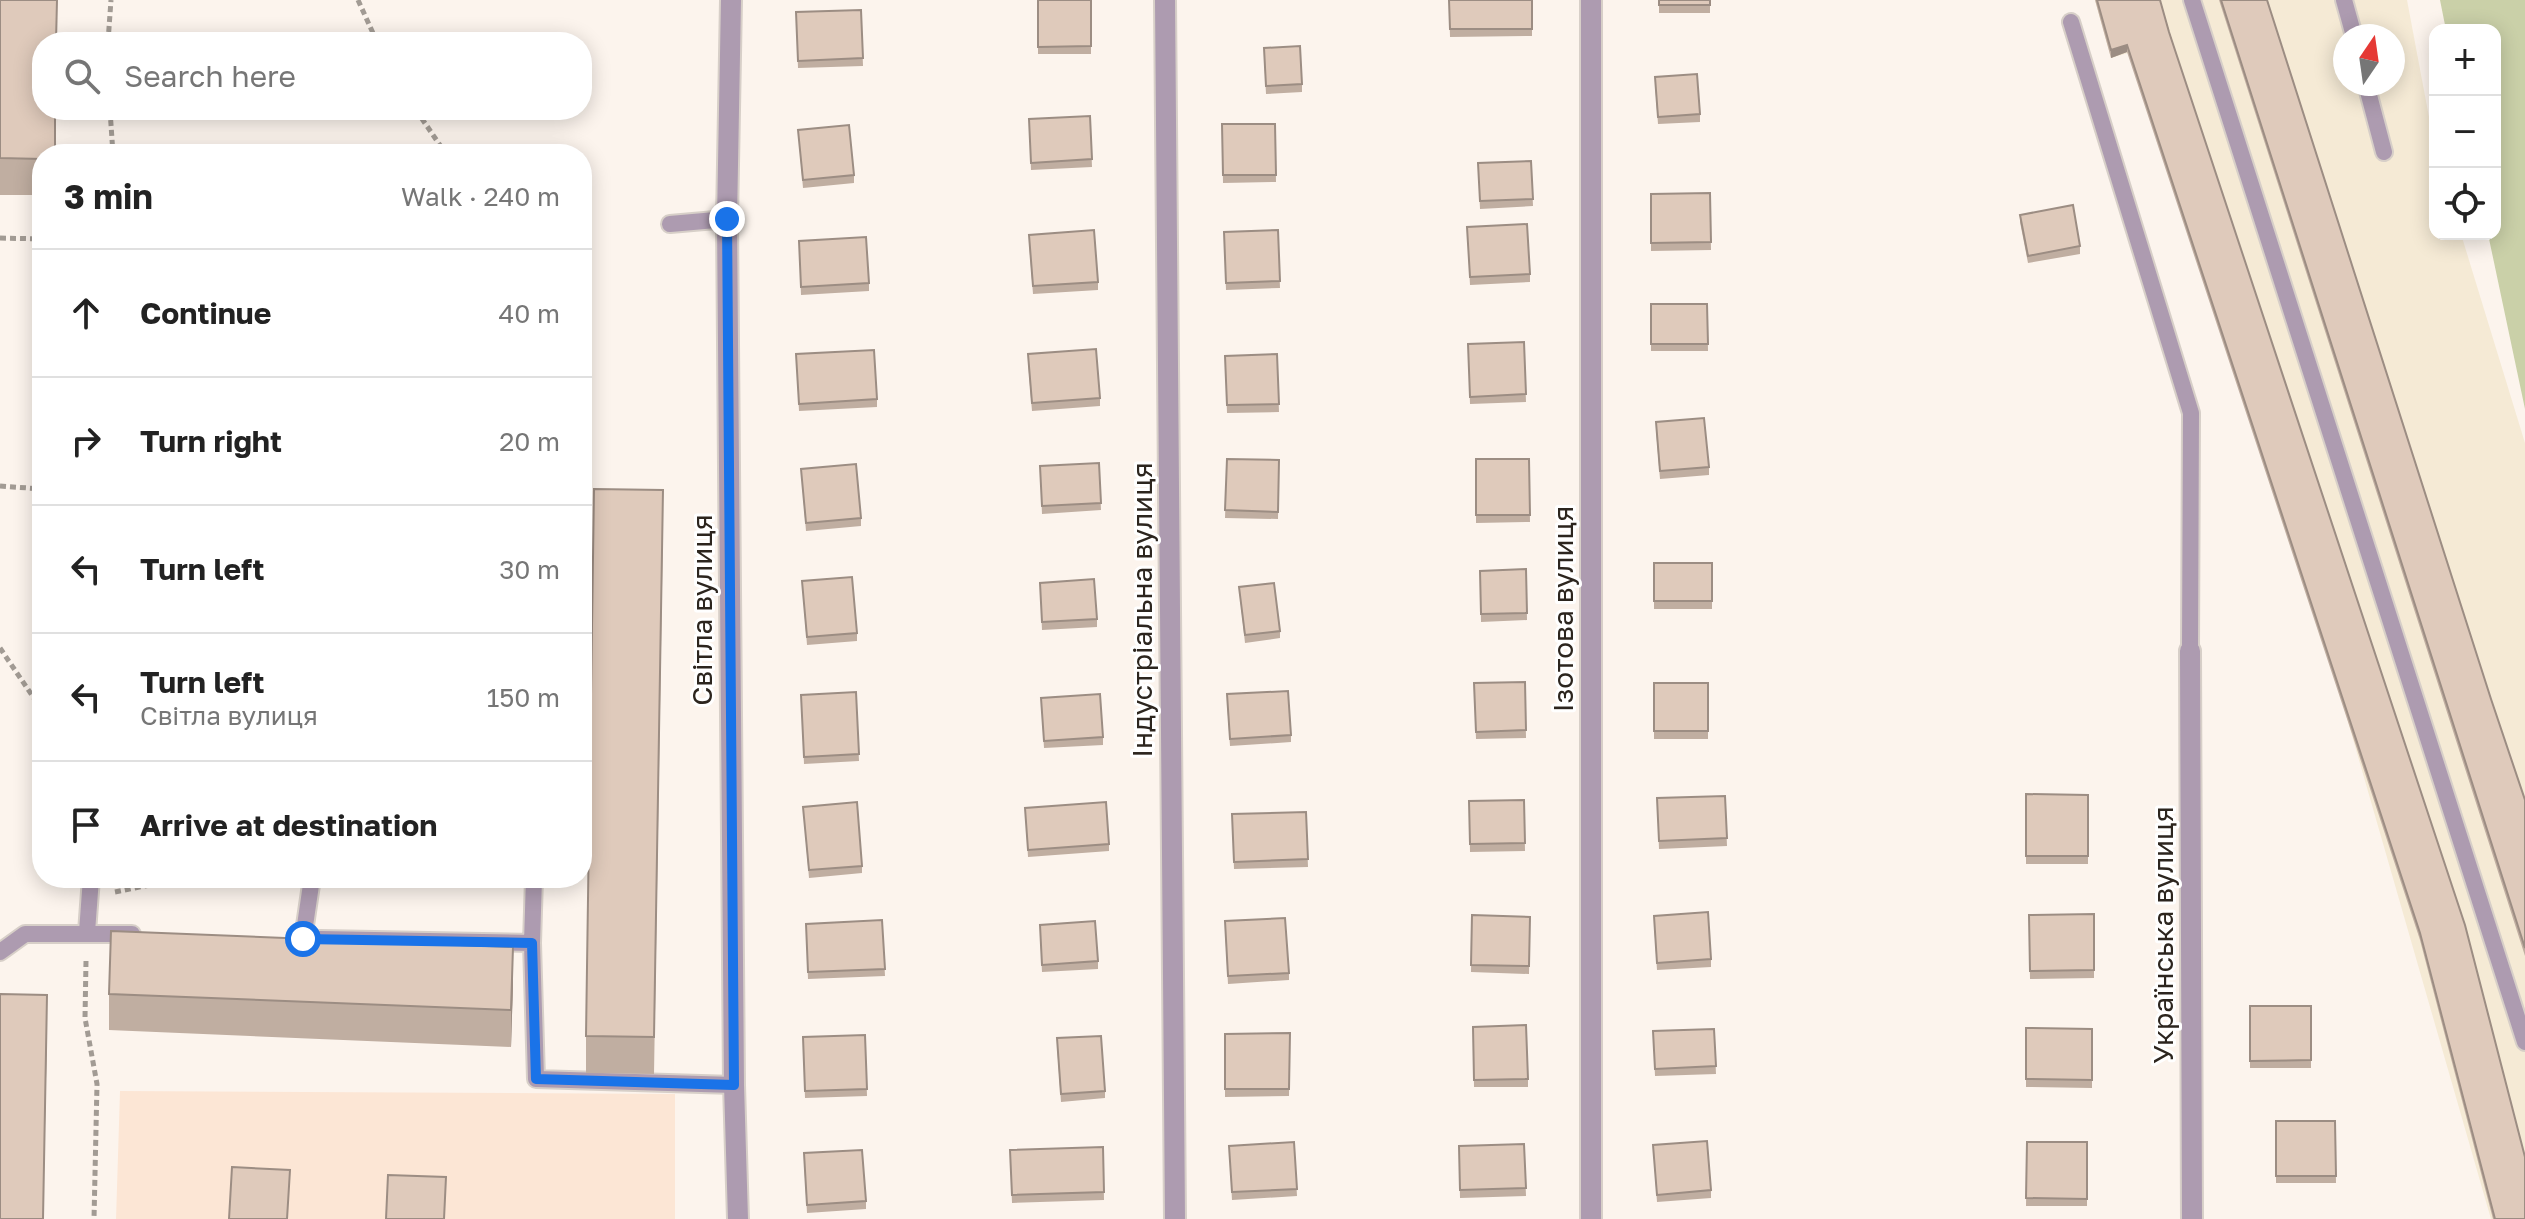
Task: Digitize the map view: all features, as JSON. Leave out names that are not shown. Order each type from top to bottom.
[{"type":"street","name":"Світла вулиця","points":[[731,0],[727,219],[734,1085],[738,1219]]},
{"type":"street","name":"Індустріальна вулиця","points":[[1165,0],[1175,1219]]},
{"type":"street","name":"Ізотова вулиця","points":[[1591,0],[1591,1219]]},
{"type":"street","name":"Українська вулиця","points":[[2190,651],[2192,1219]]},
{"type":"lane","points":[[2192,0],[2525,1042]]},
{"type":"lane","points":[[2344,0],[2351,24]]},
{"type":"lane","points":[[2071,22],[2191,413],[2190,651]]},
{"type":"lane","points":[[2369,96],[2384,152]]},
{"type":"lane","points":[[670,224],[727,219]]},
{"type":"lane","points":[[87,932],[90,888]]},
{"type":"lane","points":[[309,888],[295,939],[532,943]]},
{"type":"lane","points":[[534,888],[536,1079],[734,1085]]},
{"type":"lane","points":[[0,952],[25,934],[148,934]]},
{"type":"path","points":[[109,32],[111,0]]},
{"type":"path","points":[[358,0],[372,32]]},
{"type":"path","points":[[111,120],[112,144]]},
{"type":"path","points":[[423,120],[439,144]]},
{"type":"path","points":[[0,238],[32,239]]},
{"type":"path","points":[[0,486],[32,488]]},
{"type":"path","points":[[0,648],[32,695]]},
{"type":"path","points":[[90,897],[135,888]]},
{"type":"path","points":[[87,932],[85,1018],[97,1084],[94,1219]]},
{"type":"shaded area","points":[[2095,0],[2407,0],[2429,117],[2429,240],[2463,240],[2525,443],[2525,1219],[2491,1219],[2317,614],[2128,53],[2111,58]]},
{"type":"shaded area","points":[[120,1091],[675,1094],[675,1219],[116,1219]]},
{"type":"green space","points":[[2440,0],[2525,0],[2525,409],[2489,240],[2501,240],[2501,24],[2445,24]]},
{"type":"building","points":[[0,0],[57,0],[56,32],[32,32],[32,120],[55,120],[55,144],[32,144],[32,159],[0,158]]},
{"type":"building","points":[[1038,0],[1091,0],[1091,46],[1038,47]]},
{"type":"building","points":[[1449,0],[1532,0],[1532,29],[1450,29]]},
{"type":"building","points":[[1659,0],[1710,0],[1710,5],[1659,5]]},
{"type":"building","points":[[2097,0],[2160,0],[2465,925],[2525,1157],[2525,1219],[2495,1219],[2420,933],[2127,45],[2111,50]]},
{"type":"building","points":[[2221,0],[2267,0],[2525,800],[2525,948]]},
{"type":"building","points":[[861,10],[863,58],[798,61],[796,12]]},
{"type":"building","points":[[1300,46],[1302,84],[1266,86],[1264,48]]},
{"type":"building","points":[[1697,74],[1700,114],[1658,117],[1655,77]]},
{"type":"building","points":[[1090,116],[1092,159],[1031,163],[1029,119]]},
{"type":"building","points":[[1222,124],[1275,124],[1276,175],[1223,175]]},
{"type":"building","points":[[849,125],[854,175],[803,180],[798,130]]},
{"type":"building","points":[[1531,161],[1533,199],[1480,201],[1478,163]]},
{"type":"building","points":[[1710,193],[1711,242],[1651,243],[1651,194]]},
{"type":"building","points":[[2073,205],[2080,246],[2028,256],[2020,215]]},
{"type":"building","points":[[1527,224],[1530,274],[1470,277],[1467,227]]},
{"type":"building","points":[[1094,230],[1098,282],[1033,286],[1029,235]]},
{"type":"building","points":[[1278,230],[1280,281],[1226,283],[1224,232]]},
{"type":"building","points":[[866,237],[869,283],[801,287],[799,241]]},
{"type":"building","points":[[1651,304],[1707,304],[1708,344],[1651,344]]},
{"type":"building","points":[[1524,342],[1526,394],[1470,397],[1468,344]]},
{"type":"building","points":[[1096,349],[1100,398],[1032,403],[1028,354]]},
{"type":"building","points":[[874,350],[877,399],[799,404],[796,354]]},
{"type":"building","points":[[1277,354],[1279,404],[1227,405],[1225,356]]},
{"type":"building","points":[[1704,418],[1709,467],[1660,471],[1656,422]]},
{"type":"building","points":[[1227,459],[1279,460],[1278,512],[1225,510]]},
{"type":"building","points":[[1476,459],[1529,459],[1530,515],[1476,515]]},
{"type":"building","points":[[1099,463],[1101,503],[1042,506],[1040,466]]},
{"type":"building","points":[[856,464],[861,518],[806,523],[801,469]]},
{"type":"building","points":[[594,489],[663,490],[654,1037],[586,1036],[588,888],[592,888]]},
{"type":"building","points":[[1654,563],[1712,563],[1712,601],[1654,601]]},
{"type":"building","points":[[1526,569],[1527,613],[1481,614],[1480,571]]},
{"type":"building","points":[[852,577],[857,633],[807,637],[802,581]]},
{"type":"building","points":[[1094,579],[1097,619],[1042,622],[1040,583]]},
{"type":"building","points":[[1274,583],[1280,631],[1245,635],[1239,587]]},
{"type":"building","points":[[1525,682],[1526,730],[1476,732],[1474,683]]},
{"type":"building","points":[[1654,683],[1708,683],[1708,731],[1654,731]]},
{"type":"building","points":[[1288,691],[1291,735],[1230,739],[1227,694]]},
{"type":"building","points":[[856,692],[859,754],[804,757],[801,695]]},
{"type":"building","points":[[1100,694],[1103,737],[1044,741],[1041,698]]},
{"type":"building","points":[[2026,794],[2088,795],[2088,856],[2026,856]]},
{"type":"building","points":[[1725,796],[1727,838],[1659,841],[1657,798]]},
{"type":"building","points":[[1524,800],[1525,843],[1470,844],[1469,801]]},
{"type":"building","points":[[857,802],[862,866],[809,870],[803,807]]},
{"type":"building","points":[[1106,802],[1109,844],[1028,850],[1025,808]]},
{"type":"building","points":[[1306,812],[1308,859],[1234,862],[1232,814]]},
{"type":"building","points":[[1708,912],[1711,959],[1657,963],[1654,916]]},
{"type":"building","points":[[2094,914],[2094,970],[2030,971],[2029,915]]},
{"type":"building","points":[[1472,915],[1530,917],[1529,966],[1471,965]]},
{"type":"building","points":[[1285,918],[1289,973],[1228,976],[1225,921]]},
{"type":"building","points":[[882,920],[885,969],[808,972],[806,924]]},
{"type":"building","points":[[1095,921],[1098,961],[1042,965],[1040,925]]},
{"type":"building","points":[[111,931],[513,947],[511,1010],[109,994]]},
{"type":"building","points":[[0,994],[47,995],[43,1219],[0,1219]]},
{"type":"building","points":[[2250,1006],[2311,1006],[2311,1060],[2250,1061]]},
{"type":"building","points":[[1526,1025],[1528,1079],[1474,1080],[1473,1027]]},
{"type":"building","points":[[2026,1028],[2092,1029],[2092,1080],[2026,1079]]},
{"type":"building","points":[[1714,1029],[1716,1066],[1655,1069],[1653,1031]]},
{"type":"building","points":[[1290,1033],[1289,1089],[1225,1089],[1225,1034]]},
{"type":"building","points":[[865,1035],[867,1089],[805,1091],[803,1037]]},
{"type":"building","points":[[1101,1036],[1105,1091],[1061,1094],[1057,1038]]},
{"type":"building","points":[[2276,1121],[2335,1121],[2336,1176],[2276,1176]]},
{"type":"building","points":[[1707,1141],[1711,1190],[1657,1195],[1653,1145]]},
{"type":"building","points":[[1294,1142],[1297,1189],[1232,1192],[1229,1146]]},
{"type":"building","points":[[2027,1142],[2087,1142],[2087,1199],[2026,1198]]},
{"type":"building","points":[[1524,1144],[1526,1188],[1460,1190],[1459,1146]]},
{"type":"building","points":[[1103,1147],[1104,1192],[1012,1195],[1010,1150]]},
{"type":"building","points":[[862,1150],[866,1201],[807,1205],[804,1153]]},
{"type":"building","points":[[232,1167],[290,1170],[287,1219],[229,1219]]},
{"type":"building","points":[[388,1175],[446,1177],[444,1219],[386,1219]]},
{"type":"route","points":[[303,939],[532,943],[536,1079],[734,1085],[727,219]]}]
